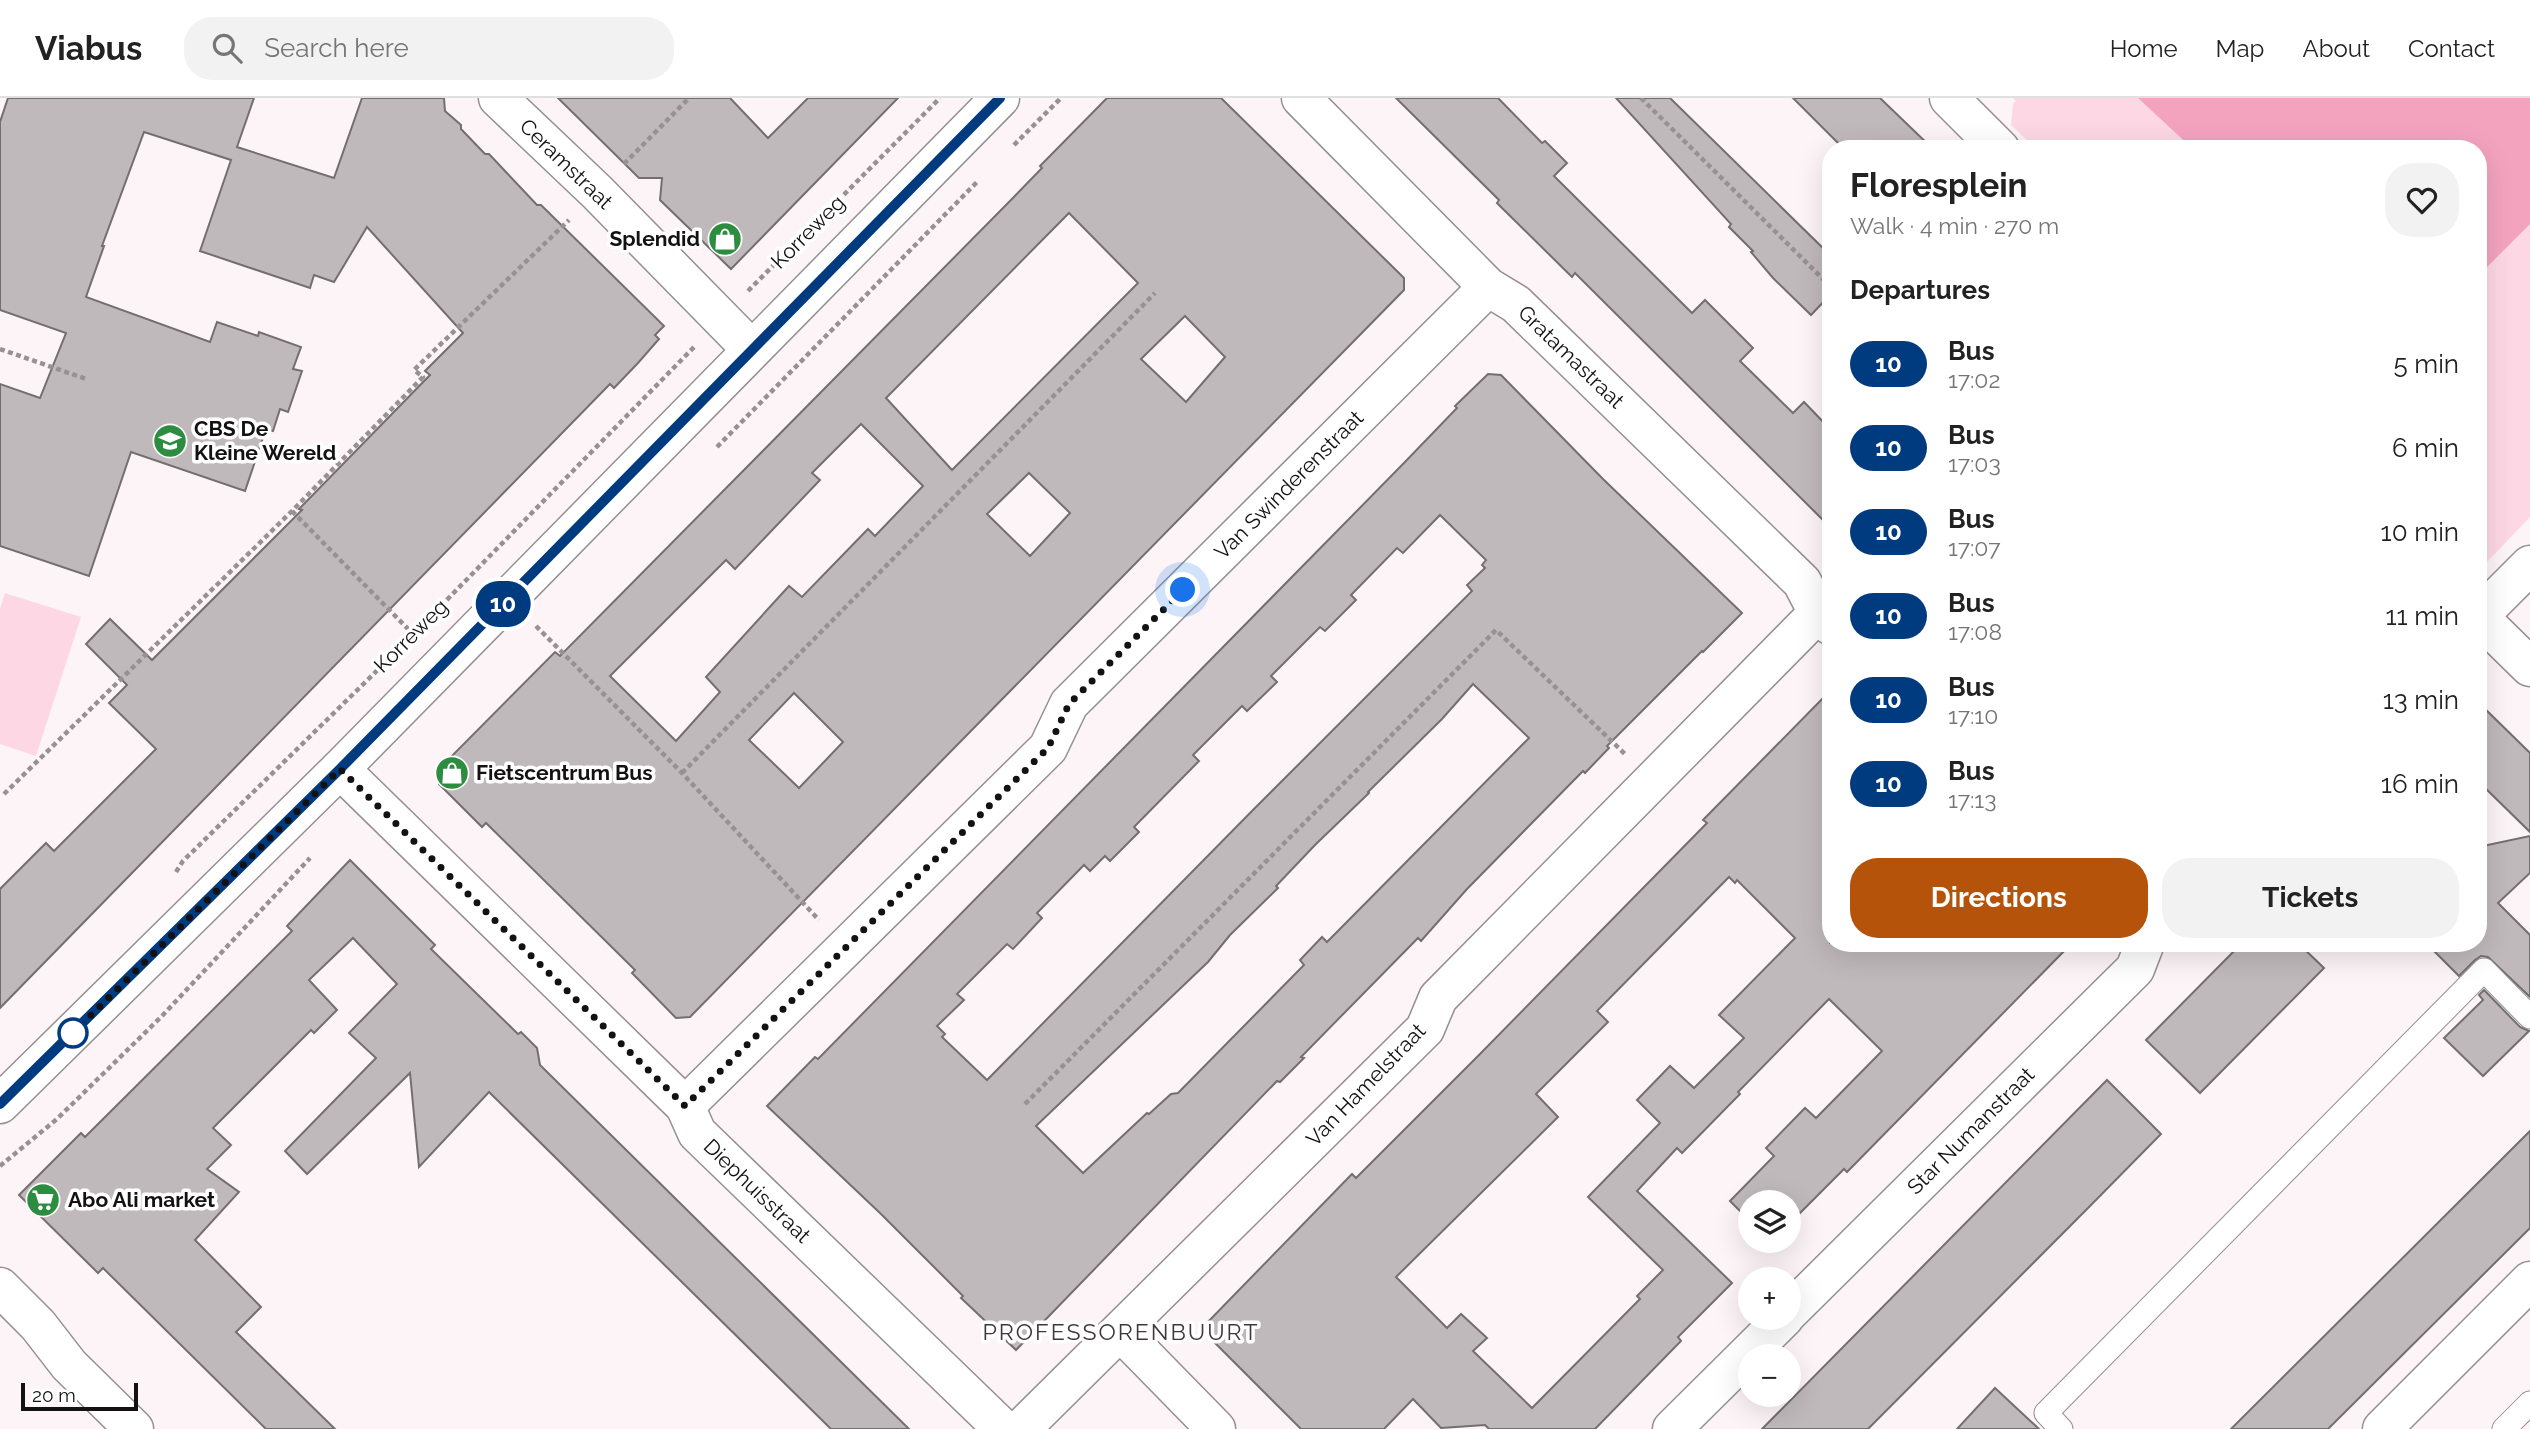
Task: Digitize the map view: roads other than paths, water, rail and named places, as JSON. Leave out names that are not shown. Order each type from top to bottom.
[{"type":"street","name":"Ceramstraat","points":[[498,98],[597,192],[751,349]]},
{"type":"street","name":"Korreweg","points":[[0,1104],[340,769],[1000,98]]},
{"type":"street","name":"Gratamastraat","points":[[1301,98],[1488,287],[1516,304],[1802,582],[1822,616]]},
{"type":"street","points":[[1949,98],[1991,140]]},
{"type":"street","name":"Van Swinderenstraat","points":[[685,1106],[1048,748],[1069,704],[1488,287]]},
{"type":"street","points":[[2487,608],[2530,565]]},
{"type":"street","name":"Van Hamelstraat","points":[[1021,1429],[1425,1029],[1438,998],[1652,780],[1822,621]]},
{"type":"street","points":[[2487,626],[2530,667]]},
{"type":"street","name":"Diephuisstraat","points":[[340,769],[685,1106],[697,1133],[1003,1429]]},
{"type":"street","name":"Star Numanstraat","points":[[1801,1300],[2135,969],[2141,952]]},
{"type":"street","points":[[2382,1429],[2530,1281]]},
{"type":"street","points":[[0,1287],[38,1325],[69,1365],[134,1429]]},
{"type":"street","points":[[1672,1429],[1772,1330]]},
{"type":"street","points":[[1121,1332],[1216,1429]]},
{"type":"lane","points":[[2061,1429],[2046,1413],[2484,970],[2530,1017]]},
{"type":"lane","points":[[2504,1429],[2530,1403]]},
{"type":"place","name":"Splendid","points":[[725,239]]},
{"type":"place","name":"CBS De Kleine Wereld","points":[[170,441]]},
{"type":"place","name":"Fietscentrum Bus","points":[[452,773]]},
{"type":"place","name":"Abo Ali market","points":[[43,1200]]},
{"type":"district","name":"PROFESSORENBUURT","points":[[1121,1332]]}]
